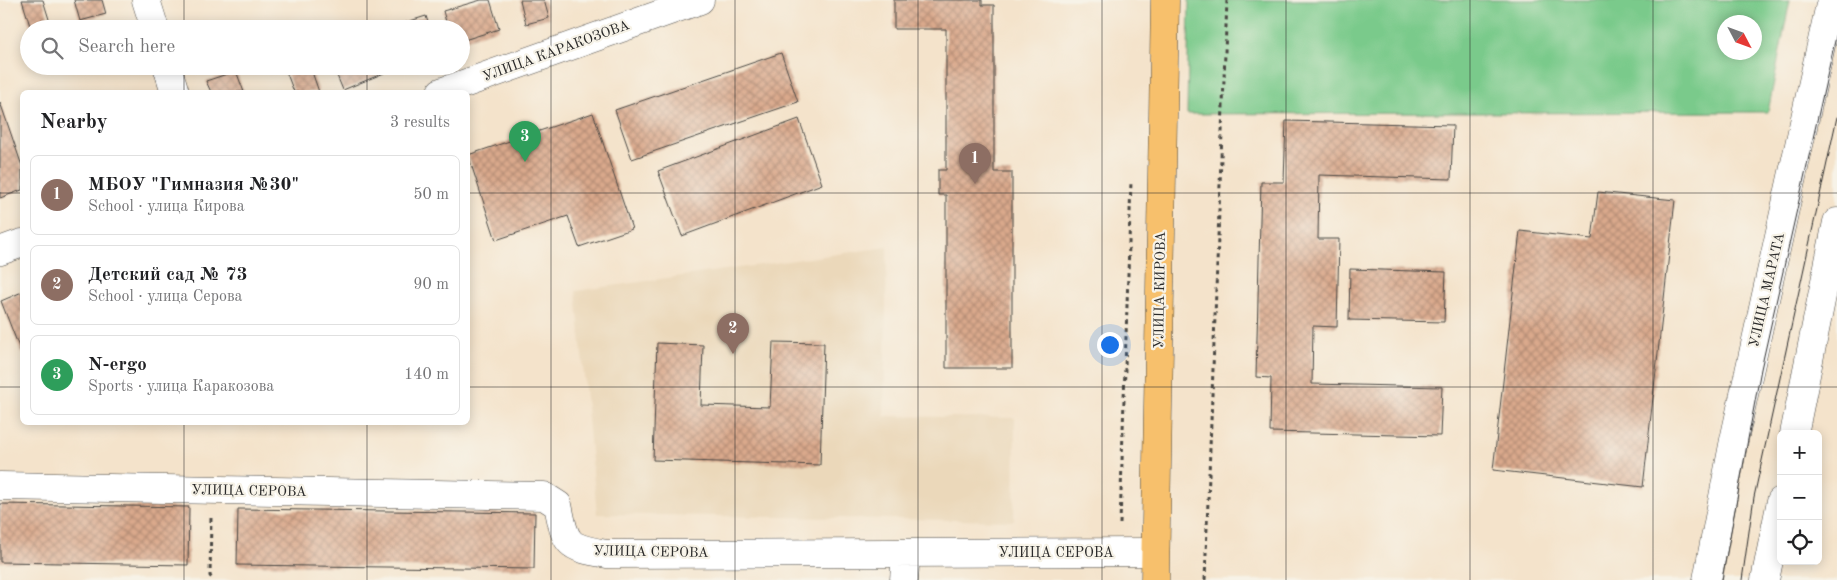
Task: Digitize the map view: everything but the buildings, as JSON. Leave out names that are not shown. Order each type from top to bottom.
[{"type":"main road","name":"УЛИЦА КИРОВА","points":[[1155,580],[1165,0]]},
{"type":"street","points":[[146,0],[152,20]]},
{"type":"street","name":"УЛИЦА КАРАКОЗОВА","points":[[447,90],[700,0]]},
{"type":"street","name":"УЛИЦА МАРАТА","points":[[1707,580],[1734,440],[1832,0]]},
{"type":"street","points":[[170,75],[174,90]]},
{"type":"street","points":[[1795,430],[1837,222]]},
{"type":"street","points":[[0,251],[20,244]]},
{"type":"street","name":"УЛИЦА СЕРОВА","points":[[0,486],[544,496],[558,505],[564,535],[578,549],[607,554],[1155,552]]},
{"type":"street","points":[[1765,580],[1777,520]]},
{"type":"street","points":[[904,580],[906,553]]},
{"type":"path","points":[[1205,580],[1227,0]]},
{"type":"path","points":[[1119,552],[1131,178]]},
{"type":"path","points":[[212,490],[210,576],[214,580]]},
{"type":"shaded area","points":[[887,247],[884,416],[1015,418],[1014,521],[597,514],[576,291]]},
{"type":"green space","points":[[1189,0],[1790,0],[1768,112],[1187,114]]},
{"type":"tram line","points":[[1722,580],[1761,369],[1837,32]]},
{"type":"tram line","points":[[1742,580],[1754,497],[1837,117]]},
{"type":"place","name":"N-ergo","points":[[525,162]]},
{"type":"place","name":"МБОУ \"Гимназия №30\"","points":[[975,184]]},
{"type":"place","name":"Детский сад № 73","points":[[733,354]]}]
